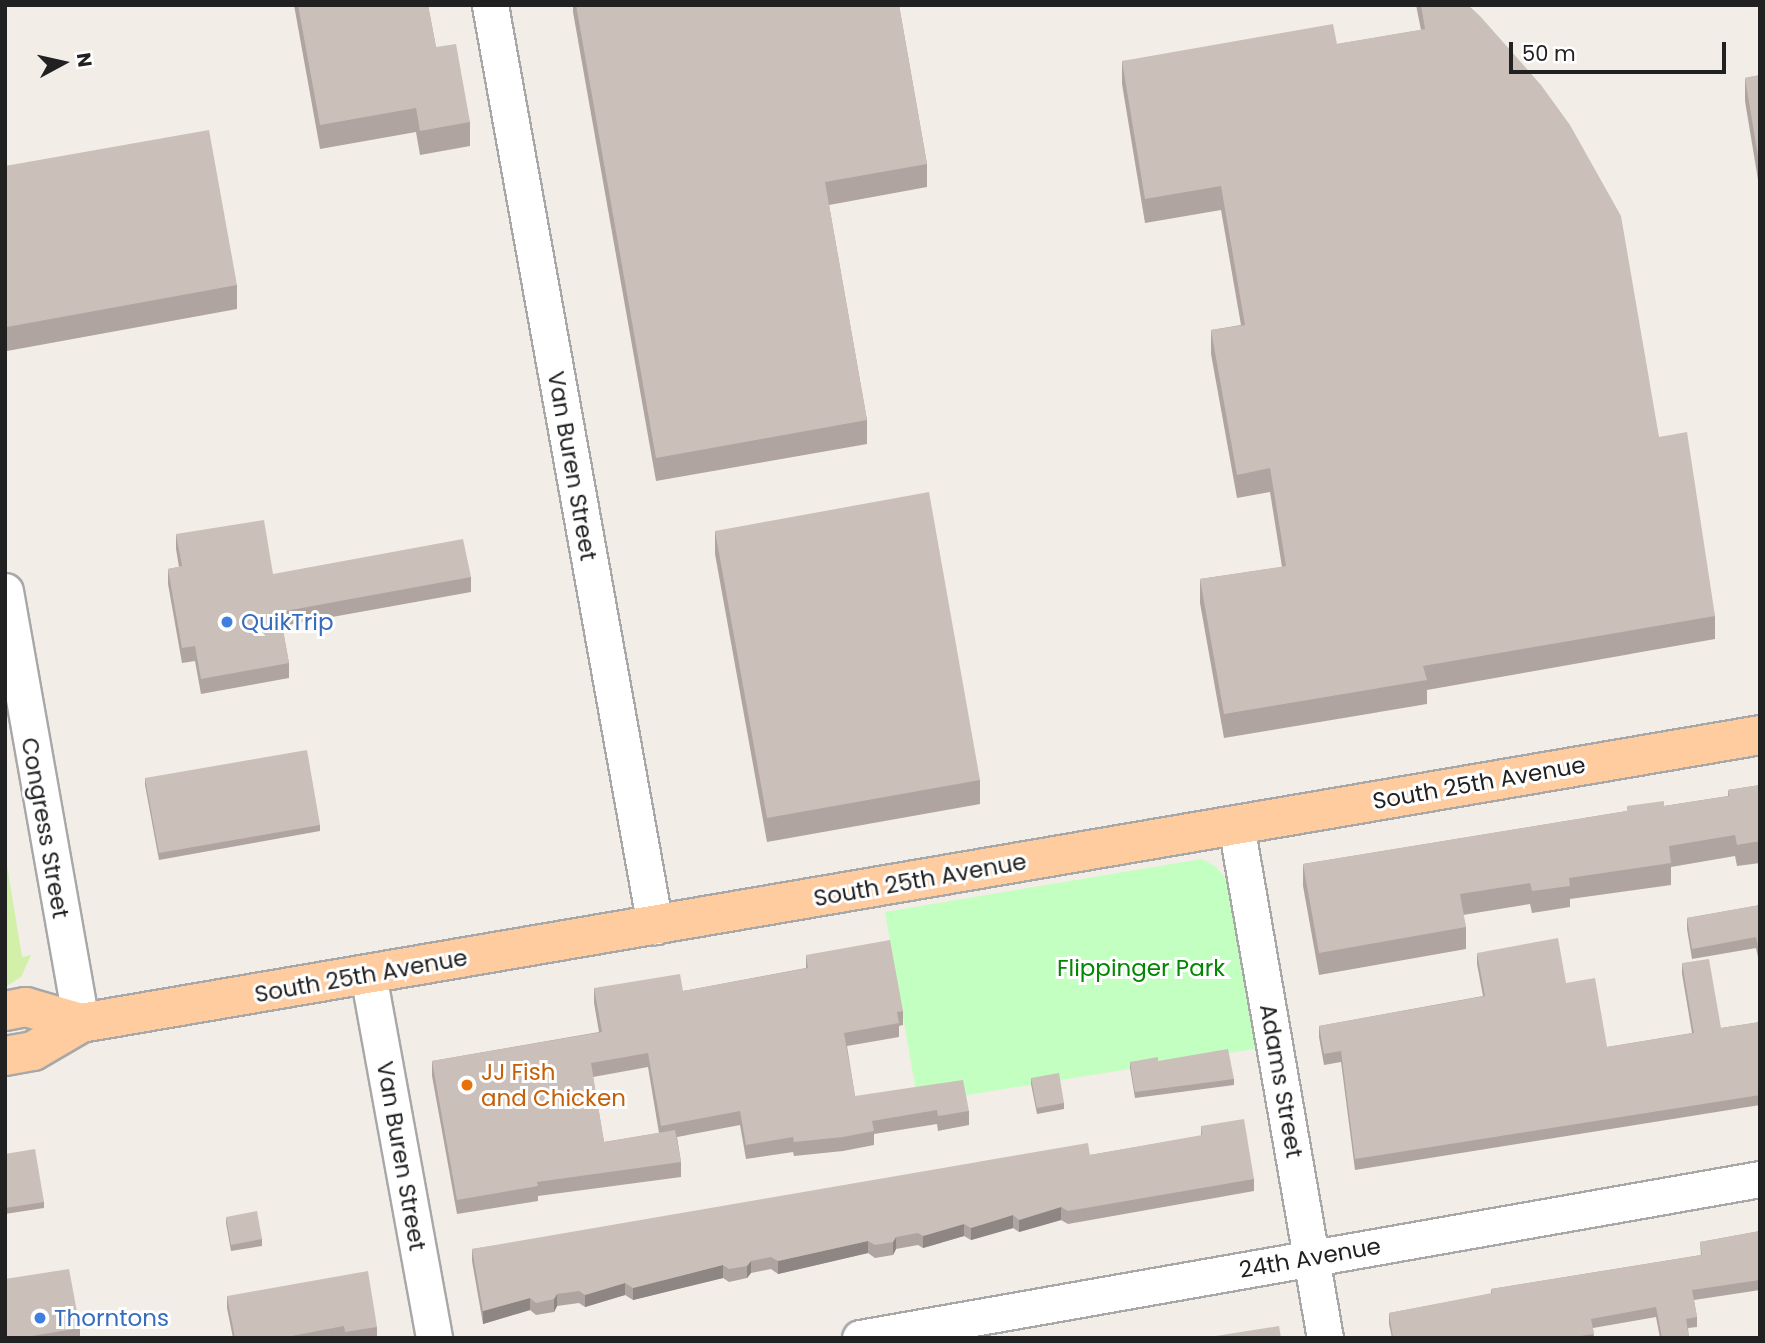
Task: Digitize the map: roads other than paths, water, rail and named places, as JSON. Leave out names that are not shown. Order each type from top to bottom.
[{"type":"main road","name":"South 25th Avenue","points":[[5,1056],[33,1051],[80,1023],[1760,735]]},
{"type":"main road","name":"South 25th Avenue","points":[[5,1011],[26,1007],[80,1023]]},
{"type":"street","name":"Van Buren Street","points":[[490,5],[655,926]]},
{"type":"street","name":"Congress Street","points":[[5,591],[80,1023]]},
{"type":"street","name":"Adams Street","points":[[1236,825],[1325,1338]]},
{"type":"street","name":"Van Buren Street","points":[[369,974],[434,1338]]},
{"type":"street","name":"24th Avenue","points":[[860,1338],[1760,1178]]},
{"type":"place","name":"QuikTrip","points":[[227,622]]},
{"type":"place","name":"JJ Fish and Chicken","points":[[467,1085]]},
{"type":"place","name":"Thorntons","points":[[40,1318]]},
{"type":"park label","name":"Flippinger Park","points":[[1141,968]]}]
